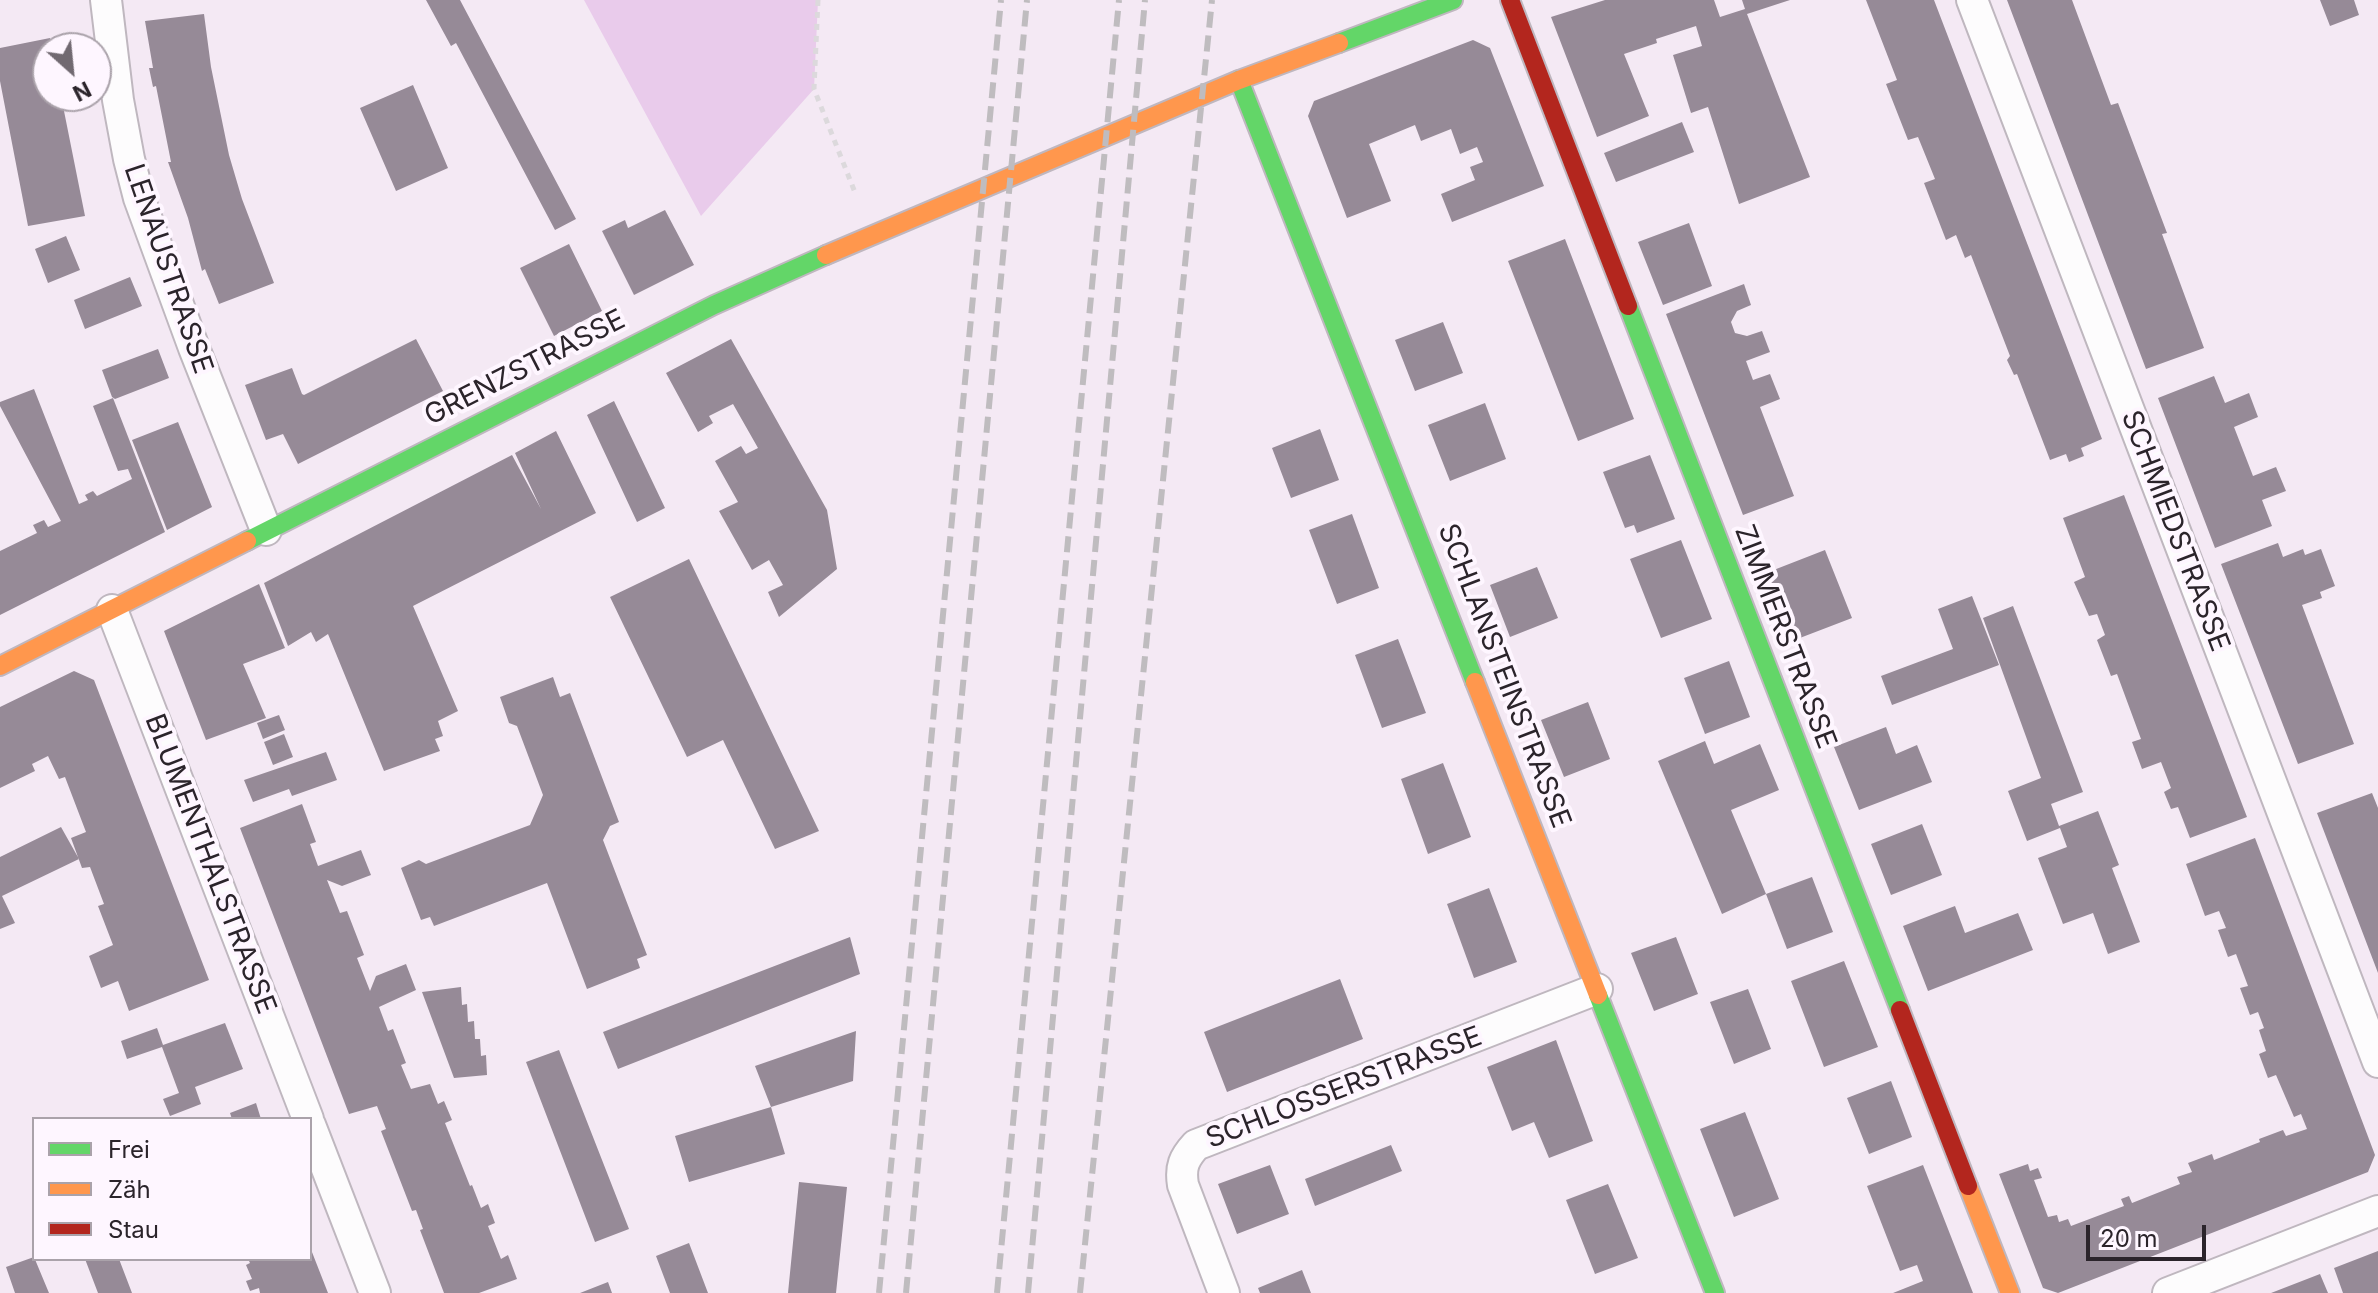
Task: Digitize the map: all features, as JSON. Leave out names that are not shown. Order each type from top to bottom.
[{"type":"street","name":"LENAUSTRASSE","points":[[106,0],[118,100],[139,198],[183,320],[266,530]]},
{"type":"street","name":"ZIMMERSTRASSE","points":[[1510,0],[2010,1293]]},
{"type":"street","name":"SCHMIEDSTRASSE","points":[[1972,0],[2378,1062]]},
{"type":"street","name":"GRENZSTRASSE","points":[[0,666],[714,305],[1239,80],[1442,2]]},
{"type":"street","name":"SCHLANSTEINSTRASSE","points":[[1239,80],[1715,1293]]},
{"type":"street","name":"BLUMENTHALSTRASSE","points":[[112,610],[307,1117]]},
{"type":"street","name":"SCHLOSSERSTRASSE","points":[[1224,1293],[1183,1185],[1183,1163],[1196,1145],[1597,989]]},
{"type":"street","points":[[312,1130],[375,1293]]},
{"type":"street","points":[[2168,1293],[2378,1211]]},
{"type":"path","points":[[818,0],[814,89],[871,236]]},
{"type":"shaded area","points":[[584,0],[818,0],[814,89],[701,216]]},
{"type":"building","points":[[426,0],[460,0],[576,219],[555,230],[456,43],[451,46]]},
{"type":"building","points":[[1605,0],[1714,0],[1720,17],[1745,9],[1742,0],[1790,0],[1747,14],[1810,177],[1739,204],[1708,107],[1691,113],[1673,55],[1702,46],[1696,26],[1624,54],[1649,116],[1597,137],[1551,17]]},
{"type":"building","points":[[1866,0],[1934,0],[2102,439],[2081,448],[2084,456],[2069,462],[2066,454],[2050,460],[2017,374],[2014,375],[2007,360],[2010,356],[1971,255],[1965,258],[1956,235],[1946,240],[1924,183],[1935,179],[1918,137],[1908,140],[1886,84],[1897,80]]},
{"type":"building","points":[[2007,0],[2072,0],[2111,105],[2118,103],[2167,233],[2162,234],[2204,348],[2146,369]]},
{"type":"building","points":[[2320,0],[2354,0],[2359,15],[2330,26]]},
{"type":"building","points":[[204,14],[229,155],[274,283],[219,304],[205,269],[202,271],[188,218],[168,162],[171,162],[156,86],[153,87],[149,68],[153,68],[145,21]]},
{"type":"building","points":[[1473,40],[1490,48],[1544,186],[1452,222],[1441,194],[1475,180],[1470,167],[1483,162],[1477,147],[1460,154],[1451,129],[1421,141],[1415,125],[1369,144],[1391,201],[1347,218],[1308,116],[1314,101]]},
{"type":"building","points":[[32,42],[32,112],[64,112],[85,216],[28,226],[0,81],[0,48]]},
{"type":"building","points":[[413,85],[448,168],[396,191],[360,108]]},
{"type":"building","points":[[1682,122],[1694,152],[1616,182],[1604,153]]},
{"type":"building","points":[[665,210],[694,265],[634,295],[602,231],[625,220],[628,228]]},
{"type":"building","points":[[1689,223],[1712,286],[1663,305],[1638,242]]},
{"type":"building","points":[[66,236],[80,270],[48,283],[35,249]]},
{"type":"building","points":[[1565,239],[1634,419],[1578,441],[1508,261]]},
{"type":"building","points":[[569,244],[602,311],[554,336],[520,268]]},
{"type":"building","points":[[130,277],[142,306],[85,329],[74,300]]},
{"type":"building","points":[[1744,284],[1751,305],[1737,311],[1731,322],[1735,333],[1747,336],[1762,331],[1770,352],[1746,361],[1753,380],[1770,374],[1780,399],[1760,407],[1794,496],[1743,515],[1666,314]]},
{"type":"building","points":[[1443,322],[1463,373],[1415,391],[1395,340]]},
{"type":"building","points":[[416,339],[443,391],[298,464],[283,434],[266,440],[245,385],[292,368],[304,395]]},
{"type":"building","points":[[731,339],[827,510],[837,569],[779,617],[768,592],[783,585],[769,560],[752,570],[719,511],[738,502],[715,461],[741,446],[746,454],[758,448],[733,404],[709,416],[713,423],[698,432],[666,373]]},
{"type":"building","points":[[158,349],[169,378],[115,399],[112,397],[102,370]]},
{"type":"building","points":[[2214,376],[2225,403],[2249,393],[2258,417],[2234,427],[2253,476],[2276,467],[2286,491],[2262,500],[2272,526],[2215,548],[2158,398]]},
{"type":"building","points":[[34,389],[79,504],[88,500],[85,495],[93,491],[97,496],[132,479],[128,469],[118,471],[93,406],[113,398],[165,532],[0,615],[0,551],[37,533],[33,525],[44,520],[48,527],[61,521],[0,406],[0,402]]},
{"type":"building","points":[[614,401],[665,508],[637,522],[587,415]]},
{"type":"building","points":[[1485,403],[1506,459],[1450,481],[1428,425]]},
{"type":"building","points":[[178,422],[212,507],[167,530],[132,440]]},
{"type":"building","points":[[1320,429],[1339,480],[1291,498],[1272,448]]},
{"type":"building","points":[[556,431],[596,513],[413,606],[458,711],[438,721],[443,736],[435,739],[440,751],[384,771],[328,634],[316,642],[311,632],[288,646],[264,583],[512,455],[541,509],[515,453]]},
{"type":"building","points":[[1650,455],[1675,519],[1637,533],[1634,525],[1625,528],[1603,472]]},
{"type":"building","points":[[2124,495],[2247,817],[2190,838],[2178,807],[2171,809],[2164,792],[2171,788],[2161,762],[2142,769],[2132,742],[2141,739],[2117,674],[2111,676],[2097,640],[2105,635],[2097,614],[2089,616],[2074,582],[2085,577],[2063,518]]},
{"type":"building","points":[[1352,514],[1379,588],[1337,604],[1309,530]]},
{"type":"building","points":[[1681,540],[1712,619],[1661,638],[1630,559]]},
{"type":"building","points":[[2278,543],[2283,557],[2303,549],[2305,555],[2321,549],[2335,586],[2320,592],[2322,598],[2302,605],[2354,744],[2298,764],[2221,564]]},
{"type":"building","points":[[1825,550],[1852,618],[1792,641],[1766,573]]},
{"type":"building","points":[[689,559],[819,831],[775,849],[723,740],[687,757],[610,597]]},
{"type":"building","points":[[1537,567],[1558,618],[1510,637],[1490,585]]},
{"type":"building","points":[[259,584],[285,648],[243,664],[266,718],[206,740],[164,631]]},
{"type":"building","points":[[1972,596],[1999,665],[1892,705],[1881,676],[1953,649],[1938,609]]},
{"type":"building","points":[[2013,606],[2083,792],[2051,804],[2059,826],[2098,811],[2119,865],[2112,868],[2140,942],[2108,954],[2093,913],[2063,924],[2038,858],[2067,847],[2060,828],[2027,841],[2008,791],[2041,778],[1983,618]]},
{"type":"building","points":[[1398,639],[1426,713],[1382,728],[1355,655]]},
{"type":"building","points":[[1729,661],[1750,717],[1705,734],[1684,678]]},
{"type":"building","points":[[74,671],[94,680],[209,980],[129,1011],[118,981],[101,988],[89,956],[113,945],[98,906],[104,904],[90,867],[82,868],[71,838],[86,832],[65,777],[59,779],[48,756],[32,764],[35,771],[0,788],[0,707]]},
{"type":"building","points":[[553,677],[560,697],[570,693],[619,822],[610,826],[603,840],[647,955],[637,959],[640,968],[587,989],[547,883],[434,926],[430,917],[421,920],[401,868],[419,860],[426,864],[530,825],[543,795],[517,726],[509,723],[500,697]]},
{"type":"building","points":[[1588,702],[1610,759],[1564,777],[1541,720]]},
{"type":"building","points":[[279,715],[285,730],[263,739],[257,723]]},
{"type":"building","points":[[1886,727],[1896,754],[1917,745],[1932,782],[1859,810],[1834,747]]},
{"type":"building","points":[[284,734],[293,757],[273,765],[264,742]]},
{"type":"building","points":[[1705,741],[1714,764],[1760,744],[1779,790],[1731,810],[1766,894],[1722,914],[1658,761]]},
{"type":"building","points":[[326,752],[337,780],[292,796],[289,789],[253,802],[244,780]]},
{"type":"building","points":[[1443,763],[1471,837],[1428,854],[1401,779]]},
{"type":"building","points":[[2372,793],[2378,808],[2378,973],[2317,813]]},
{"type":"building","points":[[302,804],[316,842],[310,844],[318,866],[361,850],[371,875],[342,886],[327,880],[340,913],[347,911],[364,955],[357,958],[370,991],[376,976],[406,964],[416,990],[379,1007],[388,1031],[393,1029],[406,1063],[401,1065],[411,1089],[430,1084],[438,1104],[444,1101],[452,1120],[445,1123],[470,1186],[481,1208],[488,1204],[495,1223],[488,1226],[501,1259],[508,1255],[517,1279],[479,1293],[444,1293],[420,1230],[423,1229],[416,1210],[412,1211],[381,1131],[386,1129],[377,1106],[349,1114],[240,828]]},
{"type":"building","points":[[1922,824],[1942,875],[1891,895],[1871,844]]},
{"type":"building","points":[[61,827],[79,859],[2,896],[15,923],[0,929],[0,857]]},
{"type":"building","points":[[2255,838],[2375,1155],[2368,1172],[2058,1293],[2043,1288],[1999,1174],[2028,1164],[2030,1171],[2038,1168],[2042,1178],[2034,1180],[2048,1217],[2057,1215],[2059,1222],[2068,1219],[2071,1226],[2124,1206],[2121,1199],[2129,1196],[2132,1203],[2180,1184],[2177,1177],[2192,1172],[2188,1163],[2212,1154],[2214,1160],[2283,1130],[2286,1136],[2307,1129],[2301,1114],[2294,1117],[2276,1075],[2268,1078],[2259,1054],[2266,1051],[2259,1030],[2264,1028],[2258,1012],[2250,1015],[2240,988],[2248,986],[2236,954],[2228,957],[2218,930],[2226,928],[2219,911],[2205,916],[2186,864]]},
{"type":"building","points":[[1812,877],[1833,932],[1787,949],[1766,894]]},
{"type":"building","points":[[1489,888],[1517,962],[1474,978],[1447,904]]},
{"type":"building","points":[[1955,906],[1965,933],[2018,913],[2033,950],[1928,991],[1903,926]]},
{"type":"building","points":[[850,937],[860,974],[618,1069],[603,1032]]},
{"type":"building","points":[[1676,937],[1698,994],[1654,1011],[1631,953]]},
{"type":"building","points":[[1844,961],[1878,1047],[1824,1067],[1791,981]]},
{"type":"building","points":[[1340,979],[1363,1039],[1227,1092],[1204,1032]]},
{"type":"building","points":[[461,987],[462,1005],[467,1004],[468,1022],[474,1021],[475,1039],[480,1039],[481,1056],[486,1055],[487,1075],[454,1078],[422,992]]},
{"type":"building","points":[[1748,989],[1771,1049],[1734,1064],[1710,1002]]},
{"type":"building","points":[[225,1023],[243,1069],[195,1087],[201,1104],[170,1116],[163,1099],[179,1093],[162,1047],[127,1059],[121,1041],[157,1028],[163,1045]]},
{"type":"building","points":[[856,1031],[853,1081],[771,1107],[755,1066]]},
{"type":"building","points":[[1556,1040],[1593,1141],[1549,1158],[1534,1122],[1512,1131],[1487,1067]]},
{"type":"building","points":[[559,1050],[629,1229],[595,1242],[526,1062]]},
{"type":"building","points":[[1891,1081],[1912,1137],[1869,1154],[1847,1098]]},
{"type":"building","points":[[256,1103],[260,1117],[231,1117],[230,1113]]},
{"type":"building","points":[[771,1107],[785,1154],[689,1182],[675,1136]]},
{"type":"building","points":[[1745,1112],[1779,1199],[1734,1217],[1700,1129]]},
{"type":"building","points":[[1391,1145],[1402,1171],[1315,1206],[1305,1179]]},
{"type":"building","points":[[1270,1165],[1289,1214],[1237,1234],[1218,1184]]},
{"type":"building","points":[[1923,1165],[1973,1293],[1893,1293],[1923,1281],[1917,1265],[1900,1271],[1867,1186]]},
{"type":"building","points":[[799,1182],[847,1187],[836,1293],[788,1293]]},
{"type":"building","points":[[1608,1184],[1638,1258],[1595,1274],[1566,1200]]},
{"type":"building","points":[[689,1243],[708,1293],[670,1293],[656,1256]]},
{"type":"building","points":[[2378,1251],[2378,1293],[2343,1293],[2334,1268]]},
{"type":"building","points":[[312,1252],[328,1293],[260,1293],[259,1288],[250,1291],[246,1281],[252,1279],[246,1265],[312,1261]]},
{"type":"building","points":[[32,1258],[49,1293],[15,1293],[6,1267]]},
{"type":"building","points":[[86,1261],[120,1261],[132,1293],[98,1293]]},
{"type":"building","points":[[1302,1270],[1311,1293],[1260,1293],[1258,1288]]},
{"type":"building","points":[[2320,1274],[2328,1293],[2271,1293]]},
{"type":"building","points":[[608,1282],[612,1293],[580,1293]]},
{"type":"railway","points":[[879,1293],[1001,0]]},
{"type":"railway","points":[[906,1293],[1027,0]]},
{"type":"railway","points":[[997,1293],[1119,0]]},
{"type":"railway","points":[[1028,1293],[1145,0]]},
{"type":"railway","points":[[1080,1293],[1212,0]]},
{"type":"traffic: fast","points":[[1339,43],[1453,0]]},
{"type":"traffic: fast","points":[[1239,80],[1475,682]]},
{"type":"traffic: fast","points":[[247,541],[714,305],[826,255]]},
{"type":"traffic: fast","points":[[1628,306],[1900,1010]]},
{"type":"traffic: fast","points":[[1598,995],[1715,1293]]},
{"type":"traffic: slow","points":[[826,255],[1239,80],[1339,43]]},
{"type":"traffic: slow","points":[[0,666],[247,541]]},
{"type":"traffic: slow","points":[[1475,682],[1598,995]]},
{"type":"traffic: slow","points":[[1968,1186],[2010,1293]]},
{"type":"traffic: jam","points":[[1510,0],[1628,306]]},
{"type":"traffic: jam","points":[[1900,1010],[1968,1186]]}]
